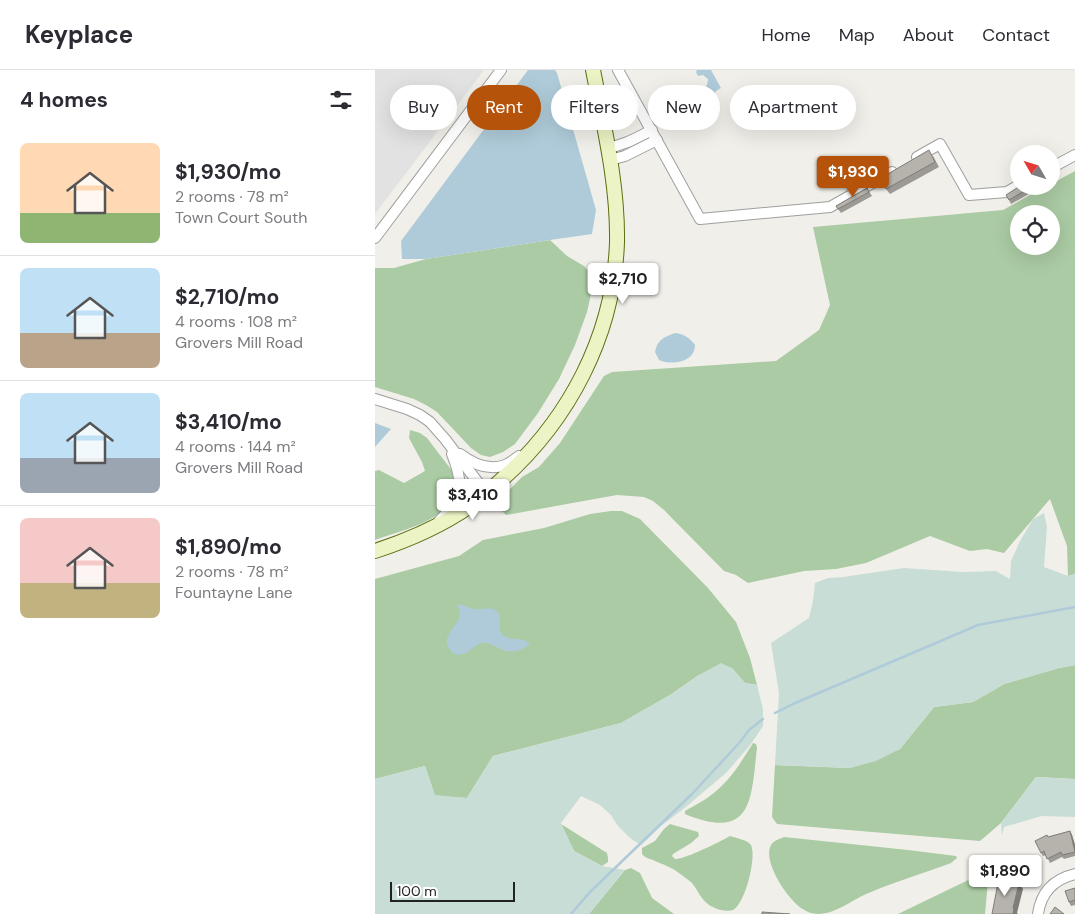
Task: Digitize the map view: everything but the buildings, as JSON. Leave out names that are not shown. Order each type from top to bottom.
[{"type":"street","points":[[375,238],[501,70]]},
{"type":"street","points":[[375,551],[430,530],[487,494],[521,463],[540,441],[567,405],[591,358],[606,313],[617,243],[616,202],[593,70]]},
{"type":"street","points":[[618,70],[648,123]]},
{"type":"street","points":[[609,154],[620,146],[652,130],[700,219],[831,207],[940,144],[969,195],[1010,190]]},
{"type":"street","points":[[609,154],[625,156],[657,140]]},
{"type":"street","points":[[1060,163],[1075,155]]},
{"type":"street","points":[[375,400],[407,409],[420,415],[435,427],[487,494]]},
{"type":"street","points":[[445,439],[470,462],[491,467],[508,464],[540,441]]},
{"type":"street","points":[[430,530],[451,509],[459,490],[458,469],[445,439]]},
{"type":"street","points":[[1038,914],[1039,905],[1047,891],[1059,880],[1075,874]]},
{"type":"green space","points":[[1075,171],[1075,574],[1068,576],[1067,546],[1050,499],[1004,553],[987,549],[970,551],[930,536],[866,563],[836,569],[804,571],[748,583],[736,575],[724,571],[664,510],[653,501],[644,497],[617,495],[506,515],[502,511],[499,500],[522,477],[539,467],[560,443],[604,376],[612,372],[776,361],[819,330],[830,305],[813,227],[1003,210],[1010,206],[1010,255],[1060,255],[1060,205],[1012,205],[1030,195],[1060,195],[1060,179]]},
{"type":"green space","points":[[550,240],[567,256],[584,266],[591,274],[593,285],[587,312],[575,345],[559,379],[538,413],[515,444],[503,452],[490,457],[481,455],[471,448],[437,412],[414,399],[375,387],[375,268],[394,268],[426,259]]},
{"type":"green space","points":[[410,430],[420,433],[427,438],[453,472],[457,488],[447,506],[433,518],[414,527],[375,540],[375,471],[379,470],[404,483],[425,471],[409,438]]},
{"type":"green space","points":[[622,511],[640,519],[708,588],[736,622],[750,658],[757,685],[745,683],[732,668],[699,675],[670,695],[621,723],[493,756],[467,798],[435,796],[425,766],[375,779],[375,579],[459,556],[483,540],[544,528],[590,514]]},
{"type":"green space","points":[[1075,665],[1075,779],[1036,777],[1001,823],[980,841],[777,824],[772,817],[775,765],[850,768],[900,749],[934,707],[973,702],[1004,684]]},
{"type":"green space","points":[[753,743],[756,744],[757,748],[753,784],[750,799],[744,811],[736,819],[724,823],[707,821],[685,814],[685,811],[708,798],[721,787],[731,776]]},
{"type":"green space","points":[[561,824],[607,853],[608,862],[602,866],[574,851]]},
{"type":"green space","points":[[670,824],[698,832],[699,836],[673,854],[672,856],[675,859],[680,859],[730,836],[745,840],[751,845],[752,859],[749,880],[742,899],[733,910],[716,909],[711,906],[704,900],[691,882],[677,871],[646,858],[642,854],[642,848],[655,841]]},
{"type":"green space","points":[[784,837],[908,850],[956,856],[957,858],[951,863],[891,884],[832,911],[815,914],[795,903],[777,879],[769,852],[771,845],[775,841]]},
{"type":"green space","points":[[631,868],[640,873],[652,898],[674,914],[589,914],[625,870]]},
{"type":"green space","points":[[989,870],[985,914],[898,914]]},
{"type":"shaded area","points":[[375,70],[484,70],[473,85],[467,85],[467,92],[457,106],[457,85],[390,85],[390,130],[439,130],[375,214]]},
{"type":"shaded area","points":[[528,70],[555,70],[557,73],[560,85],[551,85],[551,130],[573,130],[596,210],[592,234],[426,259],[402,259],[401,241],[483,130],[541,130],[541,85],[517,85]]},
{"type":"shaded area","points":[[697,70],[711,70],[719,85],[707,85],[708,79],[703,75],[698,76]]},
{"type":"shaded area","points":[[675,333],[684,335],[691,340],[695,345],[694,351],[687,359],[682,361],[670,363],[659,360],[655,352],[657,345],[664,338]]},
{"type":"shaded area","points":[[375,423],[391,429],[375,447]]},
{"type":"shaded area","points":[[1044,513],[1047,527],[1044,567],[1068,576],[1075,574],[1075,665],[1004,684],[973,702],[934,707],[900,749],[876,761],[850,768],[775,765],[779,693],[771,643],[809,618],[815,583],[828,578],[904,568],[963,572],[996,571],[1010,579],[1011,561],[1020,541],[1033,519]]},
{"type":"shaded area","points":[[457,605],[474,609],[489,608],[497,611],[500,617],[500,631],[504,636],[530,643],[517,651],[505,651],[490,644],[482,643],[467,653],[454,654],[447,643],[450,633],[459,618],[460,612]]},
{"type":"shaded area","points":[[721,663],[732,668],[745,683],[757,685],[763,709],[763,726],[751,744],[727,772],[661,826],[641,845],[630,838],[600,805],[581,796],[561,823],[574,851],[602,866],[625,870],[589,914],[375,914],[375,779],[425,766],[435,795],[467,798],[493,756],[621,723]]},
{"type":"shaded area","points":[[1036,777],[1075,779],[1075,817],[1042,816],[1004,827],[1002,836],[1001,823]]},
{"type":"waterway","points":[[775,713],[978,625],[1075,607]]},
{"type":"waterway","points":[[571,914],[590,892],[693,793],[749,730],[763,719]]}]
